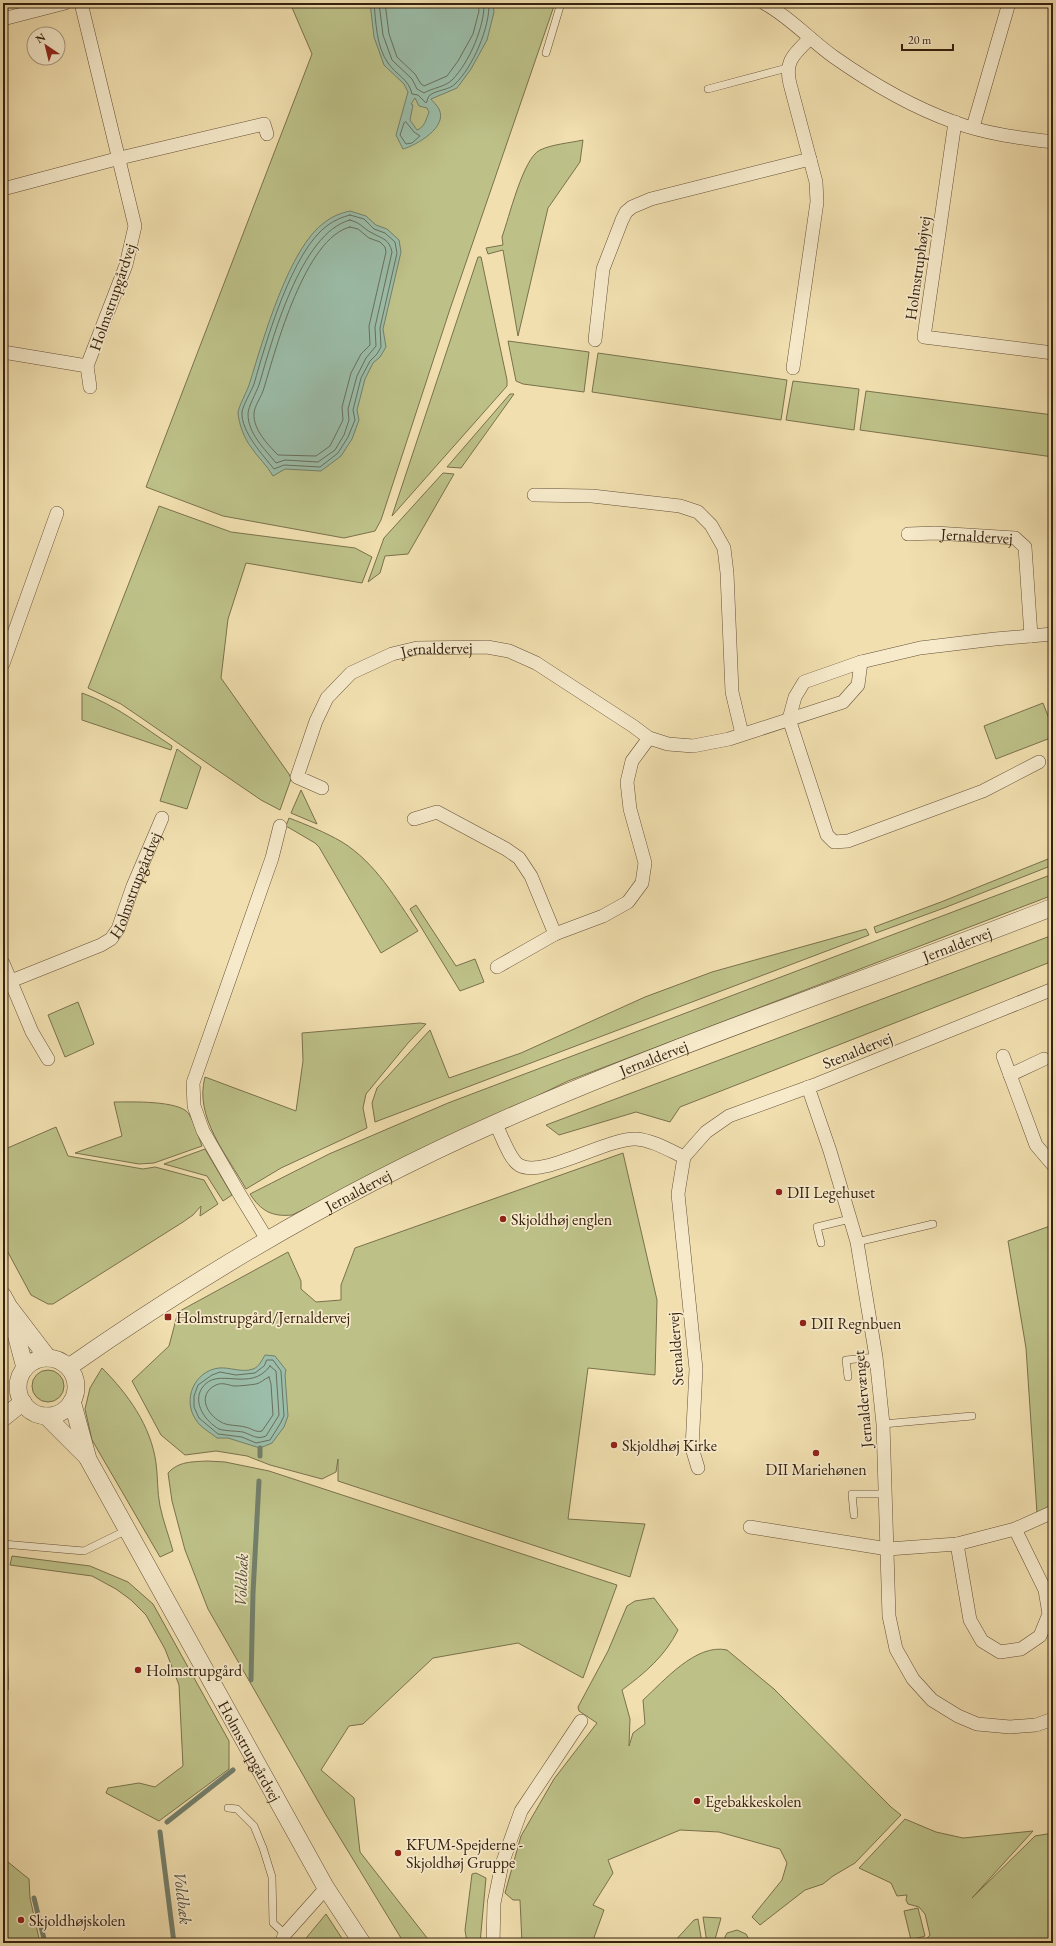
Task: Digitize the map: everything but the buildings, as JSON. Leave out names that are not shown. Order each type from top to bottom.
[{"type":"street","points":[[3,19],[65,3]]},
{"type":"street","name":"Holmstrupgårdvej","points":[[81,3],[120,158],[135,226],[126,265],[87,366],[90,387]]},
{"type":"street","points":[[764,3],[864,78],[913,104],[954,122],[973,128],[1015,138],[1053,142]]},
{"type":"street","points":[[973,128],[1009,3]]},
{"type":"street","points":[[793,368],[817,202],[816,182],[787,68],[789,62],[810,38]]},
{"type":"street","name":"Holmstruphøjvej","points":[[954,122],[924,338],[1053,353]]},
{"type":"street","points":[[3,189],[120,158],[264,124],[267,134]]},
{"type":"street","points":[[595,340],[604,269],[626,212],[632,207],[651,199],[810,159]]},
{"type":"street","name":"Holmstrupgårdvej","points":[[3,352],[87,366]]},
{"type":"street","points":[[534,495],[592,496],[680,506],[698,512],[711,525],[724,548],[732,692],[742,734]]},
{"type":"street","points":[[3,664],[57,512]]},
{"type":"street","name":"Jernaldervej","points":[[908,534],[935,533],[1015,538],[1025,548],[1031,636]]},
{"type":"street","points":[[1039,762],[983,791],[848,841],[834,842],[827,835],[789,719],[795,697],[804,682],[861,662],[920,648],[1053,634]]},
{"type":"street","name":"Jernaldervej","points":[[322,788],[297,777],[316,721],[327,698],[351,673],[392,654],[417,648],[487,647],[509,651],[542,666],[649,738],[668,744],[693,746],[729,739],[843,702],[858,685],[861,662]]},
{"type":"street","points":[[498,967],[555,934],[603,916],[628,902],[642,883],[645,863],[630,809],[627,782],[632,761],[649,738]]},
{"type":"street","points":[[414,819],[437,812],[506,848],[519,858],[531,876],[555,934]]},
{"type":"street","name":"Holmstrupgårdvej","points":[[11,981],[101,945],[111,939],[118,929],[133,886],[162,818]]},
{"type":"street","points":[[268,1241],[207,1138],[194,1106],[194,1083],[272,858],[280,826]]},
{"type":"street","name":"Jernaldervej","points":[[69,1367],[115,1335],[268,1241],[380,1179],[495,1123],[731,1029],[1053,908]]},
{"type":"street","points":[[3,963],[32,1032],[48,1059]]},
{"type":"street","name":"Stenaldervej","points":[[698,1468],[692,1448],[696,1370],[678,1194],[684,1156],[706,1132],[729,1116],[808,1087],[1053,990]]},
{"type":"street","points":[[1003,1056],[1036,1145],[1053,1165]]},
{"type":"street","points":[[1010,1074],[1044,1059]]},
{"type":"street","name":"Jernaldervænget","points":[[808,1087],[830,1150],[857,1242],[876,1357],[883,1424],[889,1616],[896,1649],[912,1679],[932,1700],[958,1716],[977,1724],[1010,1727],[1036,1725],[1053,1719]]},
{"type":"street","points":[[495,1123],[514,1161],[526,1168],[542,1167],[629,1139],[649,1142],[684,1156]]},
{"type":"street","points":[[6,1301],[48,1358]]},
{"type":"street","points":[[6,1301],[25,1368]]},
{"type":"street","points":[[48,1358],[59,1360],[69,1367],[73,1373],[76,1387],[72,1401],[62,1412],[46,1416],[35,1413],[23,1402],[18,1388],[21,1374],[25,1368],[36,1360],[48,1358]]},
{"type":"street","name":"Holmstrupgårdvej","points":[[72,1401],[88,1458],[129,1529],[326,1888],[362,1943]]},
{"type":"street","points":[[3,1418],[23,1402]]},
{"type":"street","name":"Holmstrupgårdvej","points":[[46,1416],[88,1458]]},
{"type":"street","points":[[750,1527],[888,1549],[957,1544],[1015,1529],[1053,1512]]},
{"type":"street","points":[[957,1544],[970,1620],[982,1641],[1000,1652],[1021,1649],[1040,1636],[1049,1614],[1045,1590],[1015,1529]]},
{"type":"street","points":[[493,1943],[494,1903],[502,1864],[521,1811],[581,1721]]},
{"type":"street","points":[[283,1938],[326,1888]]},
{"type":"lane","points":[[546,52],[561,3]]},
{"type":"lane","points":[[708,89],[787,68]]},
{"type":"lane","points":[[821,1243],[817,1227],[850,1219]]},
{"type":"lane","points":[[857,1242],[933,1224]]},
{"type":"lane","points":[[848,1377],[846,1360],[876,1357]]},
{"type":"lane","points":[[883,1424],[972,1416]]},
{"type":"lane","points":[[854,1515],[852,1494],[886,1494]]},
{"type":"lane","points":[[3,1544],[84,1551],[129,1529]]},
{"type":"lane","points":[[3,1638],[5,1688],[3,1688]]},
{"type":"lane","points":[[228,1808],[237,1809],[254,1826],[272,1878],[273,1923],[283,1938]]},
{"type":"green space","points":[[290,3],[555,3],[450,309],[381,520],[375,531],[344,538],[223,516],[146,487],[312,54]]},
{"type":"green space","points":[[583,140],[580,162],[548,208],[518,336],[503,250],[488,254],[486,248],[503,245],[502,237],[517,189],[528,164],[534,155],[545,148]]},
{"type":"green space","points":[[478,257],[481,257],[507,386],[392,516]]},
{"type":"green space","points":[[508,341],[589,352],[584,392],[523,384],[516,381]]},
{"type":"green space","points":[[598,353],[787,380],[781,420],[592,392]]},
{"type":"green space","points":[[793,381],[859,389],[854,430],[786,420]]},
{"type":"green space","points":[[866,391],[1053,415],[1053,457],[860,430]]},
{"type":"green space","points":[[510,394],[514,394],[461,468],[447,467]]},
{"type":"green space","points":[[443,473],[454,474],[408,554],[385,556],[380,573],[368,582],[384,538]]},
{"type":"green space","points":[[159,506],[231,532],[355,548],[372,557],[362,583],[246,563],[228,619],[221,678],[289,774],[291,779],[280,810],[261,800],[121,704],[88,688]]},
{"type":"green space","points":[[82,693],[129,717],[172,746],[171,750],[82,720]]},
{"type":"green space","points":[[1043,703],[1053,729],[1053,737],[996,759],[984,726]]},
{"type":"green space","points":[[177,749],[201,767],[187,809],[160,801]]},
{"type":"green space","points":[[301,790],[317,824],[291,813]]},
{"type":"green space","points":[[289,818],[342,842],[365,860],[393,894],[418,931],[381,953],[319,847],[315,843],[286,826]]},
{"type":"green space","points":[[1053,857],[1053,865],[876,933],[874,927]]},
{"type":"green space","points":[[1053,874],[1053,895],[568,1081],[292,1215],[279,1215],[268,1212],[258,1205],[250,1194],[329,1154],[448,1103]]},
{"type":"green space","points":[[416,905],[456,966],[475,959],[484,982],[460,991],[410,909]]},
{"type":"green space","points":[[866,929],[869,935],[375,1122],[372,1103],[377,1088],[430,1030],[449,1078],[521,1053],[645,997],[712,972]]},
{"type":"green space","points":[[1053,935],[1053,961],[680,1107],[670,1122],[636,1112],[559,1135],[546,1125]]},
{"type":"green space","points":[[78,1002],[94,1044],[65,1057],[48,1015]]},
{"type":"green space","points":[[420,1023],[426,1024],[408,1043],[366,1094],[363,1108],[367,1128],[281,1168],[246,1189],[214,1135],[208,1121],[204,1107],[203,1092],[205,1077],[296,1111],[303,1061],[302,1033]]},
{"type":"green space","points":[[114,1102],[166,1104],[184,1109],[189,1114],[195,1125],[202,1146],[154,1163],[139,1164],[75,1153],[122,1136]]},
{"type":"green space","points":[[56,1127],[68,1156],[143,1169],[155,1167],[204,1180],[218,1204],[200,1216],[201,1206],[193,1215],[183,1222],[53,1304],[48,1304],[31,1295],[3,1243],[3,1150]]},
{"type":"green space","points":[[205,1149],[232,1195],[223,1201],[207,1176],[164,1164]]},
{"type":"green space","points":[[623,1153],[657,1300],[655,1375],[588,1368],[568,1519],[645,1524],[630,1577],[338,1481],[338,1459],[336,1472],[322,1479],[270,1465],[247,1456],[216,1451],[185,1455],[161,1435],[132,1381],[169,1346],[178,1312],[288,1252],[301,1281],[301,1289],[316,1302],[341,1300],[341,1285],[355,1248]]},
{"type":"green space","points":[[1053,1225],[1053,1504],[1037,1513],[1026,1348],[1008,1241]]},
{"type":"green space","points":[[102,1368],[121,1389],[137,1411],[144,1424],[153,1449],[156,1463],[160,1506],[173,1551],[160,1557],[92,1440],[85,1409],[90,1388]]},
{"type":"green space","points":[[48,1370],[57,1373],[61,1377],[64,1386],[61,1395],[57,1399],[48,1402],[39,1399],[35,1395],[32,1386],[35,1377],[39,1373]]},
{"type":"green space","points":[[207,1461],[225,1462],[269,1471],[617,1585],[583,1678],[518,1643],[433,1658],[363,1724],[349,1726],[321,1770],[354,1798],[360,1852],[431,1943],[404,1943],[326,1815],[208,1609],[185,1550],[172,1501],[168,1473],[181,1464]]},
{"type":"green space","points":[[12,1556],[90,1566],[128,1582],[153,1604],[229,1741],[229,1769],[159,1821],[106,1793],[108,1788],[139,1783],[155,1787],[183,1766],[179,1685],[165,1649],[146,1615],[131,1600],[116,1589],[92,1576],[10,1565]]},
{"type":"green space","name":"Egebakkeskolen","points":[[654,1598],[678,1630],[661,1656],[639,1677],[622,1690],[630,1719],[629,1746],[633,1733],[645,1724],[643,1700],[681,1665],[692,1658],[704,1652],[715,1649],[727,1650],[774,1689],[891,1807],[901,1815],[855,1863],[833,1876],[823,1884],[805,1890],[760,1925],[752,1917],[782,1880],[787,1863],[780,1849],[719,1832],[680,1830],[608,1860],[613,1873],[593,1905],[604,1910],[592,1943],[522,1943],[520,1900],[513,1900],[505,1893],[521,1836],[554,1779],[597,1723],[579,1711],[578,1707],[608,1651],[627,1606],[635,1601]]},
{"type":"green space","points":[[905,1819],[936,1832],[963,1838],[1033,1831],[972,1898],[1035,1836],[1053,1833],[1053,1943],[923,1943],[930,1935],[925,1914],[919,1907],[908,1904],[906,1900],[907,1895],[897,1896],[891,1883],[859,1868]]},
{"type":"green space","name":"Skjoldhøjskolen","points":[[3,1858],[29,1879],[30,1898],[40,1943],[3,1943]]},
{"type":"green space","points":[[476,1873],[486,1878],[480,1943],[467,1943],[465,1930],[472,1874]]},
{"type":"green space","points":[[918,1908],[925,1936],[911,1940],[904,1911]]},
{"type":"green space","points":[[326,1914],[345,1943],[302,1943]]},
{"type":"green space","points":[[703,1917],[721,1918],[714,1943],[707,1943]]},
{"type":"green space","points":[[698,1919],[702,1943],[673,1943],[694,1920]]},
{"type":"green space","points":[[737,1930],[746,1934],[751,1943],[722,1943],[727,1933]]},
{"type":"water","points":[[370,3],[493,3],[494,12],[487,40],[471,69],[457,88],[431,99],[439,109],[441,116],[435,129],[416,144],[403,149],[396,135],[408,92],[404,84],[384,65],[374,37]],"holes":[[[415,98],[419,106],[427,108],[429,112],[424,125],[417,130],[410,120],[413,105],[411,104]]]},
{"type":"water","points":[[350,211],[366,216],[376,225],[387,229],[399,240],[401,252],[383,329],[386,347],[380,357],[373,363],[365,379],[357,410],[359,420],[352,439],[341,456],[321,471],[285,469],[273,476],[246,439],[239,422],[238,410],[249,385],[279,296],[300,252],[312,234],[325,222],[337,215]]},
{"type":"water","points":[[265,1355],[275,1356],[286,1370],[285,1375],[288,1416],[284,1427],[272,1443],[260,1448],[228,1438],[217,1438],[200,1425],[192,1412],[190,1404],[191,1396],[197,1380],[210,1370],[219,1368],[240,1370],[253,1369],[259,1365]]},
{"type":"waterway","name":"Voldbæk","points":[[260,1448],[260,1456]]},
{"type":"waterway","name":"Voldbæk","points":[[251,1680],[253,1593],[259,1481]]},
{"type":"waterway","name":"Voldbæk","points":[[167,1822],[233,1770]]},
{"type":"waterway","name":"Voldbæk","points":[[160,1832],[174,1943]]},
{"type":"waterway","points":[[34,1898],[45,1943]]},
{"type":"place","name":"DII Legehuset","points":[[779,1192]]},
{"type":"place","name":"Skjoldhøj englen","points":[[503,1219]]},
{"type":"place","name":"Holmstrupgård/Jernaldervej","points":[[168,1317]]},
{"type":"place","name":"DII Regnbuen","points":[[803,1323]]},
{"type":"place","name":"Skjoldhøj Kirke","points":[[614,1445]]},
{"type":"place","name":"DII Mariehønen","points":[[816,1453]]},
{"type":"place","name":"Holmstrupgård","points":[[138,1670]]},
{"type":"place","name":"Egebakkeskolen","points":[[697,1801]]},
{"type":"place","name":"KFUM-Spejderne - Skjoldhøj Gruppe","points":[[398,1853]]},
{"type":"place","name":"Skjoldhøjskolen","points":[[21,1920]]}]
